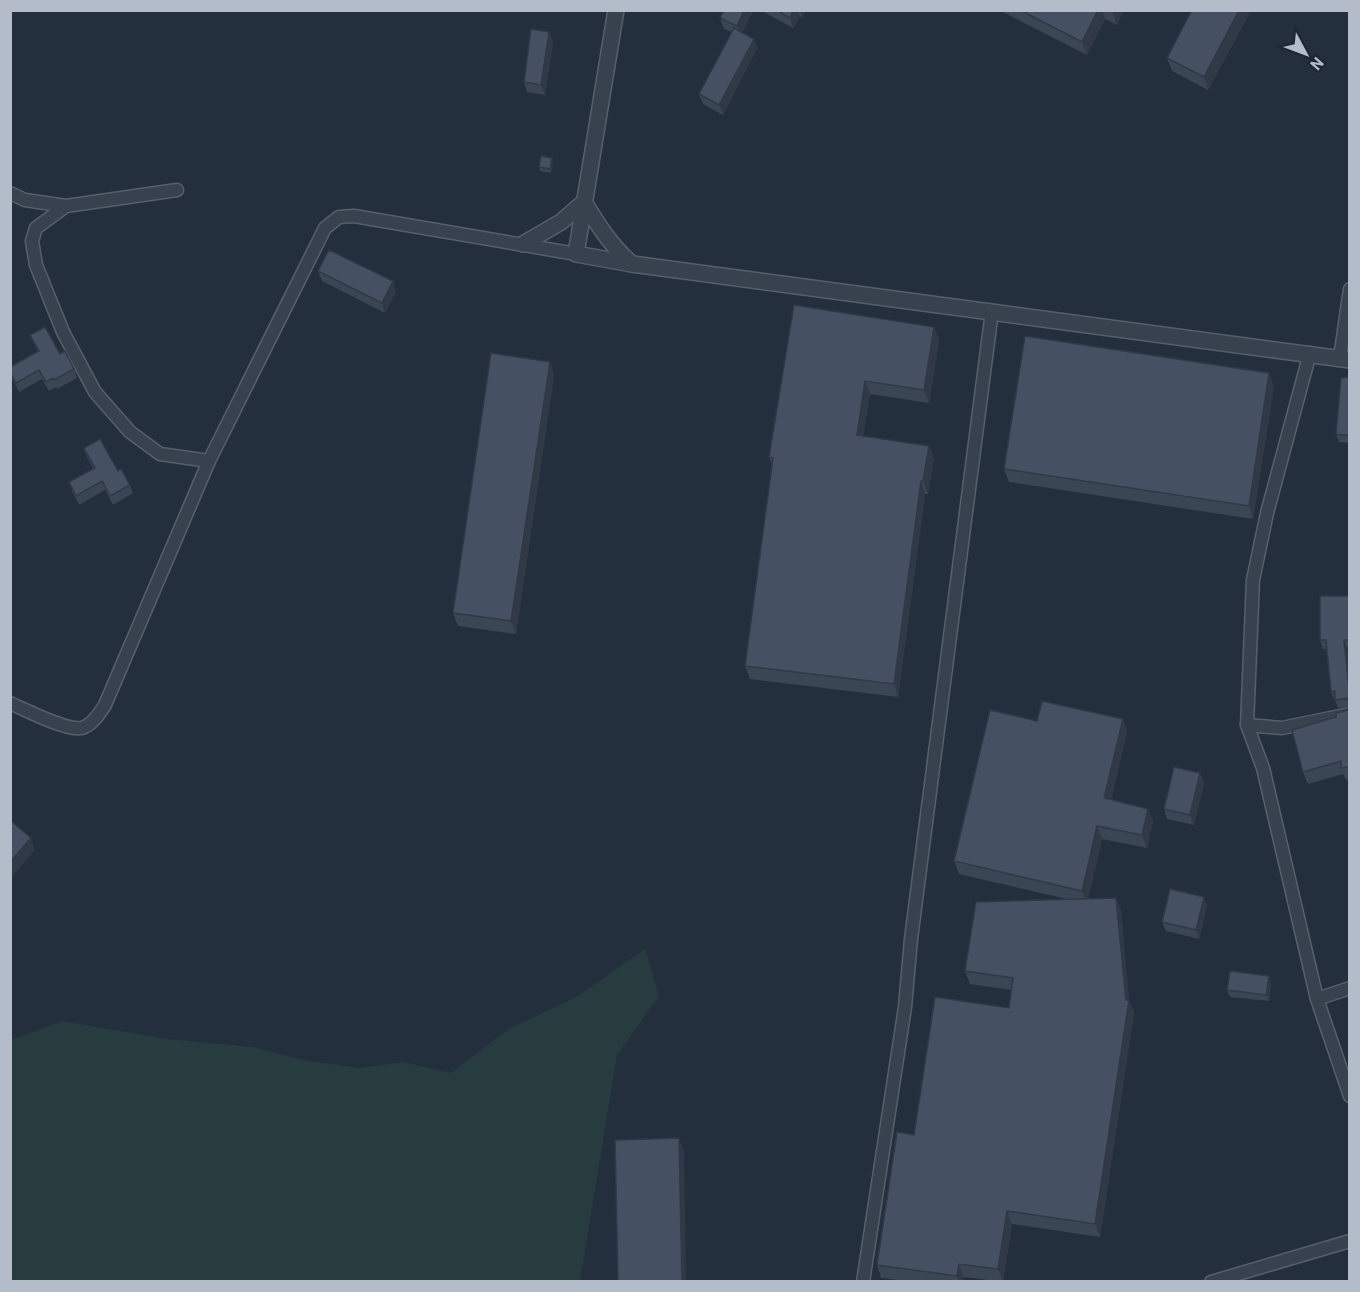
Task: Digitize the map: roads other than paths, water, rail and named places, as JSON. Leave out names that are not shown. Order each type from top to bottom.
[{"type":"street","points":[[576,254],[616,10]]},
{"type":"street","points":[[10,193],[25,200],[66,206],[177,190]]},
{"type":"street","points":[[524,244],[561,222],[584,202]]},
{"type":"street","points":[[584,202],[605,236],[632,264]]},
{"type":"street","points":[[66,206],[36,228],[32,240],[36,265],[63,332],[95,392],[130,432],[160,454],[209,461]]},
{"type":"street","points":[[10,703],[65,726],[80,728],[91,723],[105,705],[209,461],[325,228],[339,217],[354,216],[632,264],[1345,359],[1350,289]]},
{"type":"street","points":[[863,1281],[904,1007],[992,311]]},
{"type":"street","points":[[1310,353],[1267,513],[1254,580],[1247,725],[1263,768],[1317,999],[1350,1096]]},
{"type":"street","points":[[1247,725],[1282,728],[1350,714]]},
{"type":"street","points":[[1317,999],[1350,988]]},
{"type":"street","points":[[1211,1281],[1350,1241]]}]
